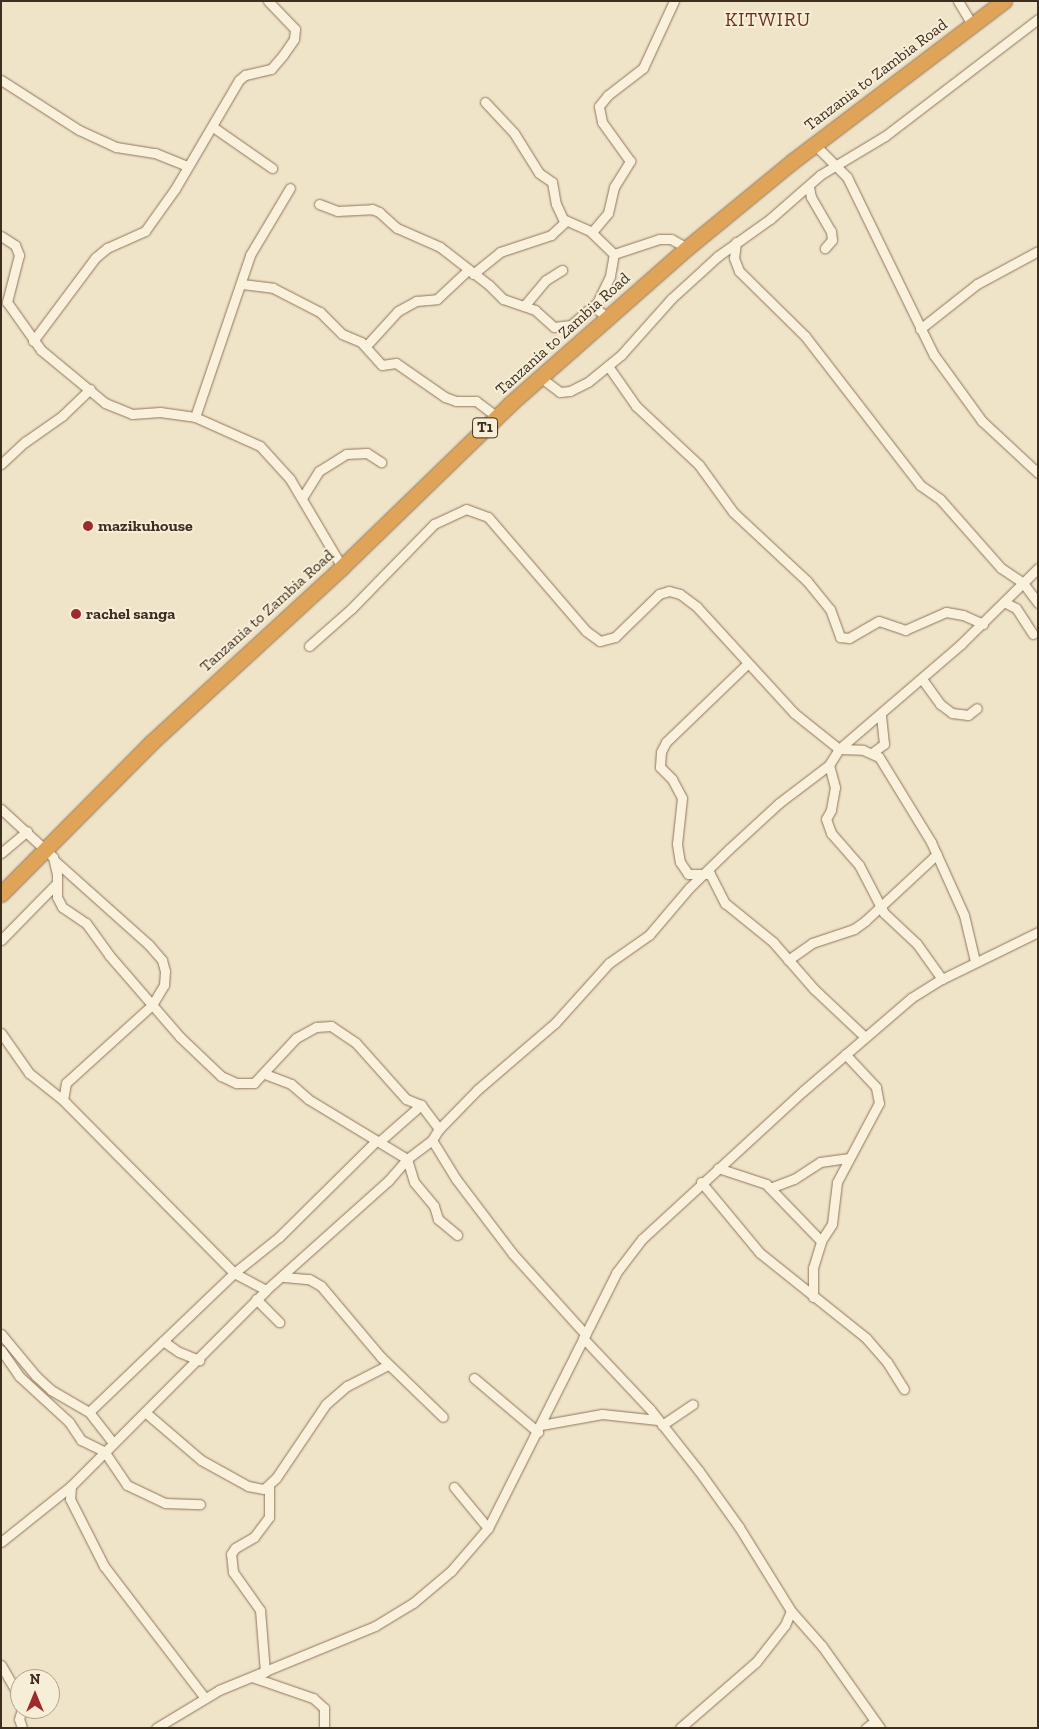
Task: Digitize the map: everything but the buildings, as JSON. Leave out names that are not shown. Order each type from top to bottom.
[{"type":"highway","name":"Tanzania to Zambia Road","points":[[1,894],[50,854],[213,684],[342,567],[496,417],[687,248],[814,144],[1004,1]]},
{"type":"street","points":[[33,341],[95,258],[107,248],[145,231],[212,127],[238,80],[246,75],[271,69],[294,39],[291,22],[268,1]]},
{"type":"street","points":[[592,232],[608,213],[614,187],[630,161],[602,122],[599,106],[608,95],[643,68],[674,1]]},
{"type":"street","points":[[958,1],[972,24]]},
{"type":"street","points":[[540,378],[554,390],[567,392],[588,382],[608,366],[679,292],[736,242],[836,165],[885,136],[1038,19]]},
{"type":"street","points":[[1,80],[79,130],[116,147],[155,153],[187,166]]},
{"type":"street","points":[[484,102],[514,133],[539,173],[552,182],[557,210],[566,220],[592,232],[614,254]]},
{"type":"street","points":[[212,127],[272,168]]},
{"type":"street","points":[[814,144],[847,177],[882,243],[920,329],[934,355],[982,421],[1038,473]]},
{"type":"street","points":[[809,186],[811,197],[831,231],[832,240],[825,248]]},
{"type":"street","points":[[195,418],[215,352],[231,318],[253,249],[290,188]]},
{"type":"street","points":[[319,204],[337,211],[376,210],[397,228],[432,242],[504,300],[524,306],[558,328],[571,325],[590,307],[595,307],[608,318]]},
{"type":"street","points":[[366,346],[398,311],[416,301],[437,299],[471,272],[507,248],[551,235],[566,220]]},
{"type":"street","points":[[1,236],[15,245],[19,255],[6,302],[33,341],[105,403],[132,414],[160,412],[195,418],[260,446],[279,466],[302,498],[342,567]]},
{"type":"street","points":[[614,254],[659,239],[671,239],[687,248]]},
{"type":"street","points":[[736,242],[734,258],[739,271],[805,336],[917,482],[942,501],[1001,568],[1023,583],[1038,602]]},
{"type":"street","points":[[920,329],[977,284],[1038,251]]},
{"type":"street","points":[[595,307],[610,276],[614,254]]},
{"type":"street","points":[[524,306],[546,280],[562,270]]},
{"type":"street","points":[[242,284],[259,284],[278,290],[295,302],[320,312],[342,334],[366,346],[382,365],[396,363],[445,397],[456,401],[476,401],[496,417]]},
{"type":"street","points":[[608,366],[636,406],[699,465],[733,512],[812,588],[830,609],[840,636],[849,638],[879,622],[905,630],[946,612],[963,615],[983,624]]},
{"type":"street","points":[[1,464],[25,442],[62,416],[90,389]]},
{"type":"street","points":[[302,498],[319,471],[346,454],[367,453],[381,462]]},
{"type":"street","points":[[309,646],[434,524],[447,515],[469,509],[488,517],[596,639],[605,641],[615,637],[659,594],[674,592],[697,607],[794,714],[839,748],[872,753],[894,779],[937,854],[964,915],[974,962]]},
{"type":"street","points":[[1,1542],[71,1486],[112,1441],[199,1360],[256,1299],[284,1277],[407,1159],[432,1140],[439,1129],[477,1090],[555,1023],[609,963],[649,935],[705,873],[779,803],[829,765],[839,748],[882,715],[983,624],[1038,568]]},
{"type":"street","points":[[1004,602],[1016,608],[1033,634]]},
{"type":"street","points":[[747,664],[666,742],[661,752],[660,767],[681,794],[677,844],[680,862],[688,874],[710,874],[725,903],[766,935],[788,960],[865,1037]]},
{"type":"street","points":[[922,679],[940,704],[952,714],[968,715],[977,708]]},
{"type":"street","points":[[872,753],[884,744],[882,715]]},
{"type":"street","points":[[829,765],[835,787],[826,824],[868,878],[881,908],[917,944],[942,979]]},
{"type":"street","points":[[1,809],[75,875],[162,960],[165,979],[152,1005],[66,1083],[63,1100]]},
{"type":"street","points":[[1,853],[27,831]]},
{"type":"street","points":[[50,854],[62,907],[86,923],[109,955],[195,1053],[228,1080],[254,1083],[265,1074],[277,1055],[296,1038],[316,1026],[331,1026],[356,1043],[406,1099],[421,1105],[439,1129]]},
{"type":"street","points":[[788,960],[812,943],[854,929],[881,908],[937,854]]},
{"type":"street","points":[[1,940],[57,883]]},
{"type":"street","points":[[156,1728],[204,1698],[375,1626],[402,1610],[455,1567],[488,1528],[622,1262],[702,1182],[845,1054],[911,998],[974,962],[1038,932]]},
{"type":"street","points":[[1,1033],[29,1073],[63,1100],[234,1273],[266,1290]]},
{"type":"street","points":[[813,1297],[813,1268],[821,1241],[832,1224],[834,1194],[848,1158],[878,1110],[879,1094],[869,1078],[845,1054]]},
{"type":"street","points":[[265,1074],[291,1084],[308,1099],[407,1159],[414,1182],[434,1206],[438,1219],[457,1235]]},
{"type":"street","points":[[90,1412],[234,1273],[279,1237],[378,1142],[421,1105]]},
{"type":"street","points":[[432,1140],[456,1178],[513,1254],[660,1423],[739,1527],[791,1611],[822,1646],[877,1724],[866,1728]]},
{"type":"street","points":[[770,1188],[794,1179],[812,1165],[848,1158]]},
{"type":"street","points":[[718,1168],[770,1188],[821,1241]]},
{"type":"street","points":[[702,1182],[745,1237],[813,1297],[866,1338],[887,1362],[904,1390]]},
{"type":"street","points":[[284,1277],[309,1279],[321,1286],[388,1365],[444,1417]]},
{"type":"street","points":[[256,1299],[279,1322]]},
{"type":"street","points":[[1,1334],[36,1376],[52,1390],[90,1412],[112,1441]]},
{"type":"street","points":[[163,1341],[179,1352],[199,1360]]},
{"type":"street","points":[[1,1350],[19,1376],[69,1422],[81,1440],[104,1451],[119,1477],[138,1492],[176,1506],[200,1504]]},
{"type":"street","points":[[265,1672],[260,1610],[234,1572],[231,1554],[235,1548],[254,1537],[269,1517],[269,1486],[326,1404],[347,1386],[388,1365]]},
{"type":"street","points":[[474,1378],[539,1429]]},
{"type":"street","points":[[539,1429],[602,1414],[660,1423],[693,1404]]},
{"type":"street","points":[[145,1412],[207,1464],[253,1488],[269,1486]]},
{"type":"street","points":[[71,1486],[70,1499],[104,1566],[204,1698]]},
{"type":"street","points":[[454,1487],[488,1528]]},
{"type":"street","points":[[680,1728],[756,1662],[785,1625],[791,1611]]},
{"type":"street","points":[[1,1665],[10,1681]]},
{"type":"street","points":[[252,1677],[312,1698],[324,1708],[324,1728]]},
{"type":"place","name":"mazikuhouse","points":[[88,526]]},
{"type":"place","name":"rachel sanga","points":[[76,614]]},
{"type":"district","name":"KITWIRU","points":[[768,20]]}]
